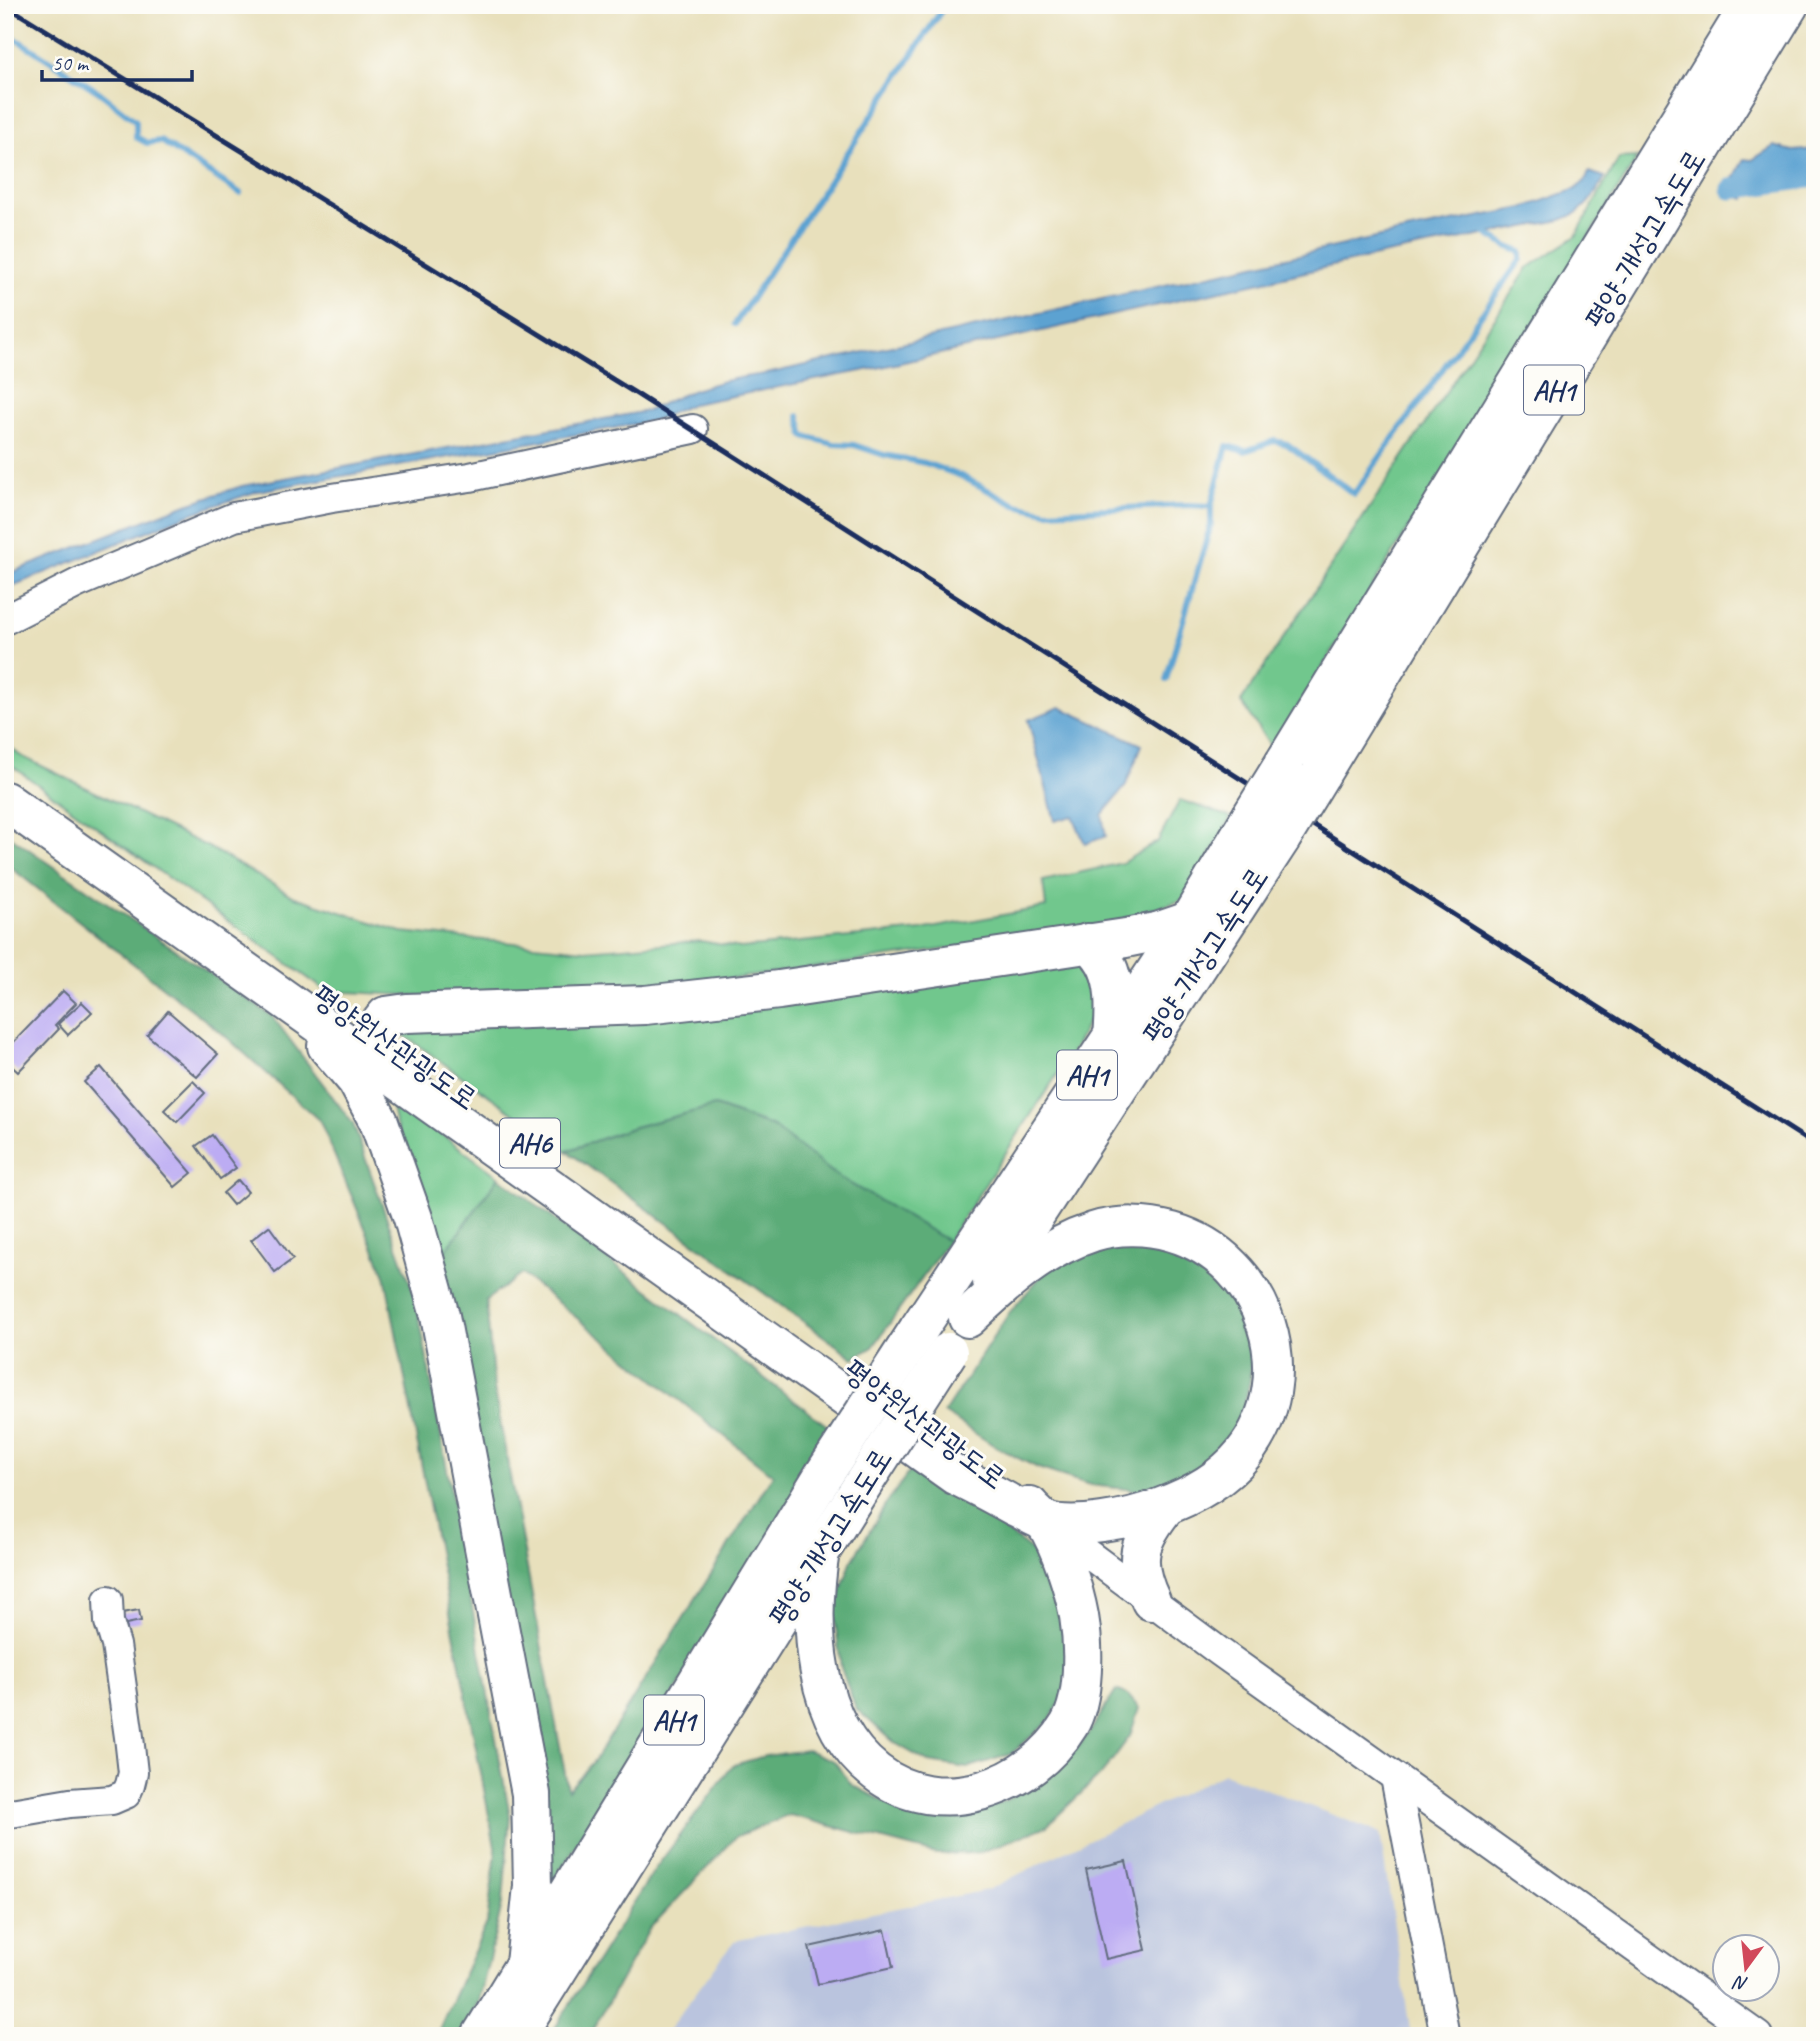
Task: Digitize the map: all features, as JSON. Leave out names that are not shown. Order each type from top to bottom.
[{"type":"highway","name":"평양-개성고속도로","points":[[516,2036],[539,1971],[823,1476],[933,1341],[968,1318],[1267,827],[1285,762],[1750,5]]},
{"type":"highway","name":"평양-개성고속도로","points":[[481,2036],[539,1971],[854,1498],[933,1341],[1113,1037],[1189,921],[1267,827],[1320,775],[1789,5]]},
{"type":"highway","name":"평양원산관광도로","points":[[5,777],[955,1475],[1044,1521]]},
{"type":"highway","name":"평양원산관광도로","points":[[5,801],[297,1010],[373,1048]]},
{"type":"highway","points":[[373,1048],[386,1016],[407,1013],[645,1005],[779,990],[1160,931],[1189,921]]},
{"type":"highway","points":[[1088,943],[1100,951],[1114,989],[1113,1037]]},
{"type":"highway","points":[[297,1010],[357,1081],[379,1122],[412,1218],[440,1316],[531,1794],[533,1886],[539,1971]]},
{"type":"highway","points":[[968,1318],[1010,1278],[1045,1252],[1096,1231],[1140,1226],[1183,1235],[1203,1245],[1237,1272],[1261,1309],[1271,1340],[1274,1373],[1265,1416],[1243,1454],[1228,1469],[1211,1483],[1166,1506],[1140,1515],[1111,1521],[1044,1521]]},
{"type":"highway","points":[[1151,1601],[1139,1573],[1140,1552],[1150,1526],[1166,1506]]},
{"type":"highway","points":[[820,1551],[815,1580],[817,1636],[824,1689],[838,1728],[864,1761],[877,1773],[898,1784],[917,1792],[976,1793],[1024,1774],[1051,1749],[1070,1724],[1081,1685],[1083,1640],[1077,1605],[1060,1554],[1044,1521]]},
{"type":"street","points":[[5,620],[78,583],[234,517],[332,498],[470,477],[693,429]]},
{"type":"street","points":[[1044,1521],[1395,1777],[1758,2036]]},
{"type":"street","points":[[5,1814],[70,1803],[112,1800],[126,1794],[133,1773],[116,1645],[109,1622],[108,1600]]},
{"type":"street","points":[[1395,1777],[1445,2036]]},
{"type":"shaded area","points":[[1224,1773],[1380,1833],[1411,2036],[664,2036],[734,1941],[987,1890]]},
{"type":"green space","points":[[1638,157],[1272,749],[1241,702],[1528,268],[1576,236],[1619,158]]},
{"type":"green space","points":[[5,741],[19,755],[208,847],[295,897],[402,932],[585,950],[701,941],[741,948],[920,930],[1046,907],[1043,881],[1122,863],[1158,841],[1180,800],[1231,817],[1186,899],[1092,929],[629,993],[469,998],[326,991],[5,761]]},
{"type":"green space","points":[[5,833],[272,1016],[353,1124],[416,1299],[510,1816],[503,1900],[479,2001],[459,2036],[436,2036],[487,1923],[496,1852],[385,1275],[320,1121],[223,1034],[5,863]]},
{"type":"green space","points":[[1077,958],[1091,966],[1099,983],[1096,1006],[1074,1049],[948,1241],[837,1176],[773,1127],[715,1106],[634,1127],[567,1151],[405,1036],[405,1027]]},
{"type":"green space","points":[[390,1096],[499,1177],[439,1260],[394,1118]]},
{"type":"green space","points":[[715,1106],[773,1127],[837,1176],[948,1241],[873,1347],[854,1358],[567,1151],[634,1127]]},
{"type":"green space","points":[[499,1177],[830,1428],[806,1466],[816,1473],[554,1880],[545,1871],[439,1260]],"holes":[[[522,1274],[773,1475],[594,1761],[568,1790],[494,1389],[486,1300]]]},
{"type":"green space","points":[[1147,1243],[1192,1259],[1216,1281],[1247,1317],[1252,1342],[1250,1380],[1242,1416],[1225,1445],[1197,1476],[1143,1491],[1090,1485],[1038,1468],[996,1447],[944,1413],[1009,1313],[1048,1268],[1094,1244]]},
{"type":"green space","points":[[916,1462],[1031,1550],[1056,1589],[1071,1685],[1049,1721],[1011,1754],[967,1768],[928,1762],[895,1743],[856,1709],[841,1668],[834,1610],[851,1562],[886,1504]]},
{"type":"green space","points":[[1116,1690],[1127,1694],[1139,1708],[1130,1736],[1104,1771],[1047,1826],[979,1853],[936,1854],[790,1815],[737,1836],[650,1928],[589,2036],[550,2036],[655,1869],[733,1765],[765,1756],[807,1750],[834,1761],[852,1785],[887,1803],[930,1815],[962,1819],[1006,1800],[1052,1775],[1088,1735]]},
{"type":"water","points":[[1774,146],[1793,151],[1815,149],[1815,172],[1756,180],[1745,199],[1740,197],[1748,179],[1734,178],[1744,159],[1752,160]]},
{"type":"water","points":[[1589,172],[1605,177],[1592,198],[1577,213],[1561,220],[1381,255],[877,368],[692,404],[653,421],[258,491],[187,515],[5,589],[5,575],[187,504],[242,486],[647,411],[691,391],[719,382],[766,374],[1411,230],[1523,208],[1576,189],[1586,180]]},
{"type":"water","points":[[1060,707],[1142,745],[1125,787],[1102,815],[1106,836],[1085,844],[1073,816],[1055,821],[1028,720]]},
{"type":"building","points":[[63,991],[76,1003],[55,1025],[59,1029],[18,1072],[5,1060],[5,1051]]},
{"type":"building","points":[[82,1002],[92,1012],[68,1035],[58,1024]]},
{"type":"building","points":[[168,1011],[218,1054],[197,1077],[147,1035]]},
{"type":"building","points":[[101,1067],[192,1173],[175,1187],[84,1082]]},
{"type":"building","points":[[193,1081],[205,1093],[177,1122],[164,1110]]},
{"type":"building","points":[[212,1135],[236,1168],[220,1179],[196,1146]]},
{"type":"building","points":[[238,1180],[248,1192],[233,1205],[223,1193]]},
{"type":"building","points":[[269,1226],[293,1259],[275,1272],[251,1240]]},
{"type":"building","points":[[139,1610],[141,1621],[126,1624],[127,1630],[114,1632],[111,1615]]},
{"type":"building","points":[[1126,1861],[1146,1950],[1106,1959],[1086,1870]]},
{"type":"building","points":[[885,1930],[893,1967],[818,1984],[809,1947]]},
{"type":"waterway","points":[[735,324],[945,5]]},
{"type":"waterway","points":[[5,32],[99,92],[136,121],[136,137],[147,143],[161,141],[240,193]]},
{"type":"waterway","points":[[1731,189],[1815,177]]},
{"type":"waterway","points":[[1166,680],[1211,524],[1211,506],[1227,446],[1245,451],[1274,441],[1287,444],[1354,494],[1521,259],[1521,252],[1481,230]]},
{"type":"waterway","points":[[799,416],[804,436],[834,444],[854,445],[884,455],[925,463],[961,476],[1016,505],[1047,512],[1211,506]]},
{"type":"railway","points":[[5,5],[635,393],[1815,1145]]}]
